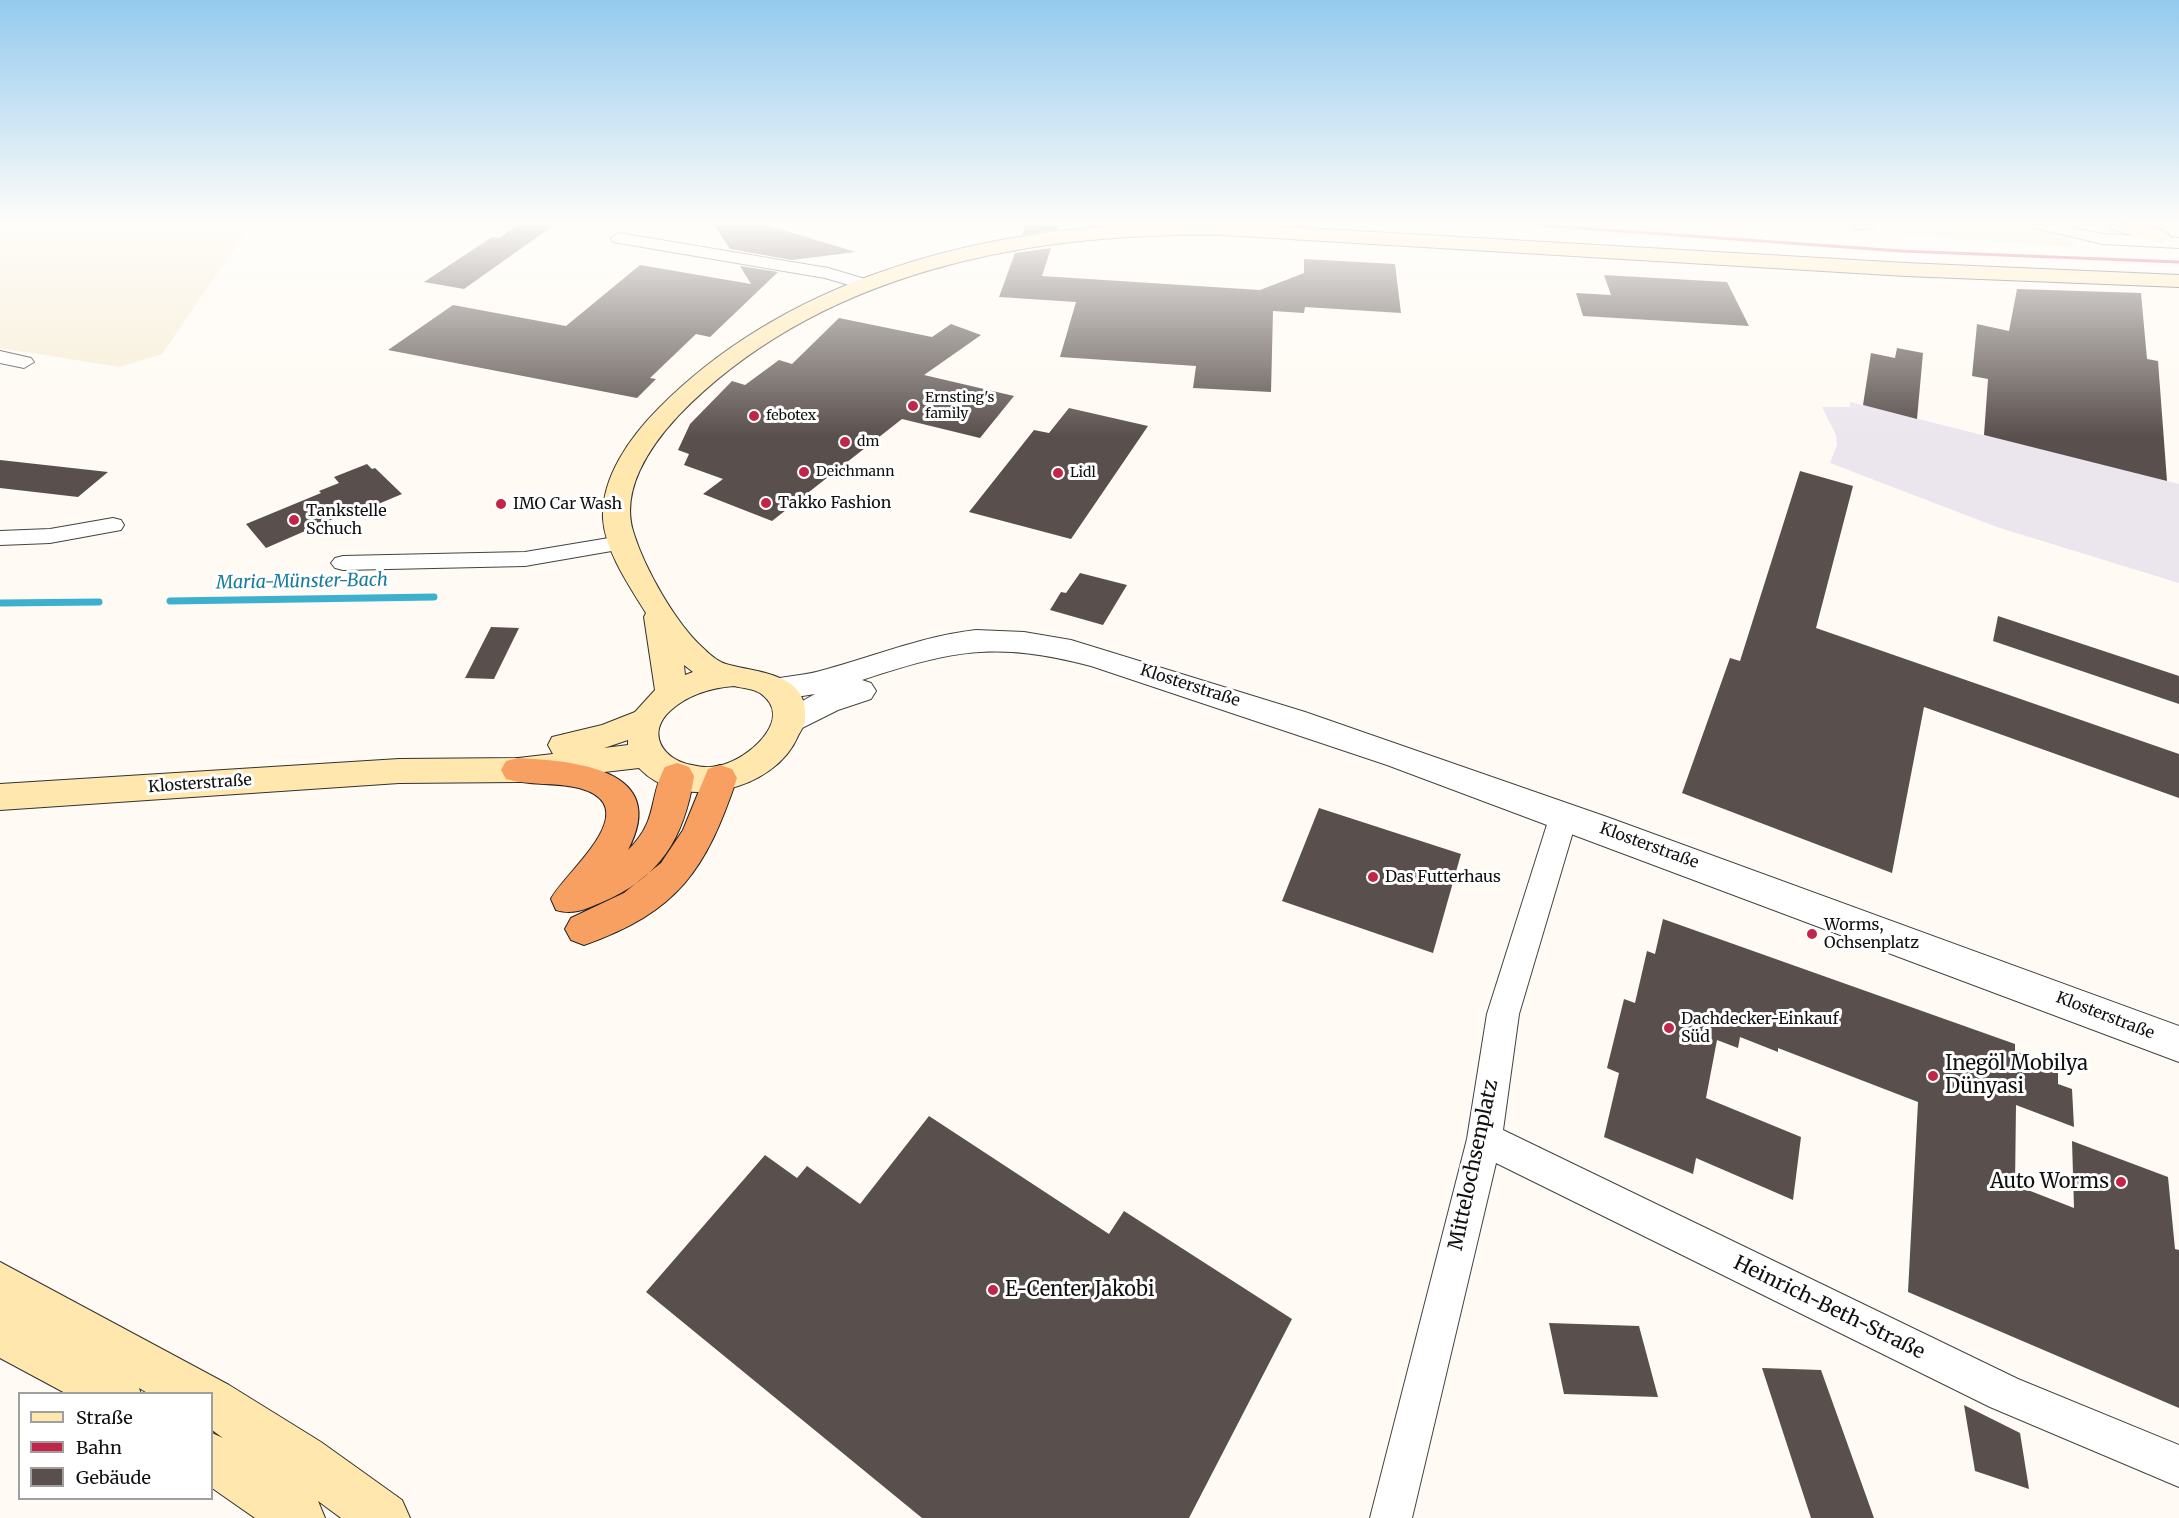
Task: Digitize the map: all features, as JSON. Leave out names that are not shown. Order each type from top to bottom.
[{"type":"highway","points":[[518,770],[575,775],[600,783],[613,792],[621,806],[622,822],[608,856],[592,877],[577,914]]},
{"type":"highway","points":[[577,914],[610,883],[640,862],[657,842],[668,822],[677,776]]},
{"type":"highway","points":[[577,914],[614,918],[644,900],[670,877],[689,855],[700,835],[720,778]]},
{"type":"main road","points":[[721,675],[690,654],[657,606],[621,543],[617,523],[617,504],[624,479],[639,449],[669,411],[746,345],[842,296]]},
{"type":"main road","points":[[657,606],[668,663],[670,694]]},
{"type":"main road","name":"Klosterstraße","points":[[399,771],[608,735],[648,719],[670,694],[694,682],[721,675],[758,679],[777,689]]},
{"type":"main road","points":[[648,719],[643,744],[647,755],[664,771],[697,780],[720,778],[746,770],[768,757],[783,740],[790,722],[788,703],[777,689]]},
{"type":"main road","name":"Klosterstraße","points":[[0,797],[399,771],[518,770],[647,755]]},
{"type":"main road","points":[[0,1285],[194,1392]]},
{"type":"main road","points":[[0,1332],[113,1392]]},
{"type":"main road","points":[[213,1403],[303,1460],[384,1518]]},
{"type":"main road","points":[[213,1459],[299,1518]]},
{"type":"street","points":[[0,357],[24,362]]},
{"type":"street","points":[[0,538],[50,536],[113,525]]},
{"type":"street","points":[[343,562],[525,559],[621,543]]},
{"type":"street","name":"Klosterstraße","points":[[777,689],[819,683],[901,655],[940,645],[971,641],[999,640],[1031,643],[1082,652],[1309,725],[1564,815],[2179,1044]]},
{"type":"street","name":"Klosterstraße","points":[[790,722],[827,702],[912,674],[976,658],[1031,654],[1115,662]]},
{"type":"street","name":"Mittelochsenplatz","points":[[1391,1518],[1484,1139],[1503,1014],[1564,815]]},
{"type":"street","name":"Heinrich-Beth-Straße","points":[[1484,1139],[2004,1393],[2179,1466]]},
{"type":"shaded area","points":[[0,296],[202,296],[162,354],[120,367],[0,348]]},
{"type":"shaded area","points":[[1850,402],[2179,484],[2179,583],[1997,527],[1830,463],[1837,445],[1836,435],[1822,407],[1850,407]]},
{"type":"building","points":[[603,296],[753,296],[710,337],[696,334],[650,378],[656,379],[637,398],[388,350],[453,305],[566,326]]},
{"type":"building","points":[[1399,296],[1401,313],[1305,307],[1304,313],[1273,311],[1271,392],[1193,388],[1196,366],[1060,357],[1076,302],[999,297]]},
{"type":"building","points":[[1577,296],[1734,296],[1749,326],[1583,316]]},
{"type":"building","points":[[2016,296],[2141,296],[2147,359],[2158,361],[2167,481],[1984,435],[1988,379],[1972,376],[1977,324],[2009,331]]},
{"type":"building","points":[[839,318],[932,337],[951,324],[981,335],[924,375],[1014,396],[980,438],[902,419],[772,521],[703,494],[723,479],[684,465],[689,454],[678,450],[690,424],[732,381],[745,385],[779,360],[792,364]]},
{"type":"building","points":[[1897,348],[1923,353],[1917,419],[1863,405],[1871,353],[1895,358]]},
{"type":"building","name":"Lidl","points":[[1069,408],[1148,426],[1071,539],[969,512],[1034,430],[1049,433]]},
{"type":"building","points":[[0,460],[108,472],[78,497],[0,488]]},
{"type":"building","points":[[367,464],[372,469],[375,468],[402,494],[345,518],[342,515],[266,548],[246,524],[321,493],[319,491],[339,483],[334,477]]},
{"type":"building","points":[[1800,471],[1853,486],[1816,628],[2179,754],[2179,798],[1924,707],[1892,873],[1682,793],[1730,658],[1740,661]]},
{"type":"building","points":[[1080,573],[1127,585],[1103,625],[1050,610],[1061,592],[1066,593]]},
{"type":"building","points":[[1998,616],[2179,676],[2179,704],[1993,641]]},
{"type":"building","points":[[491,627],[519,628],[494,679],[465,678]]},
{"type":"building","name":"Das Futterhaus","points":[[1319,808],[1461,854],[1433,953],[1282,901]]},
{"type":"building","points":[[1663,919],[2015,1044],[2015,1051],[2058,1066],[2058,1084],[2072,1089],[2074,1127],[2016,1105],[2015,1185],[2074,1208],[2072,1141],[2168,1177],[2175,1249],[2179,1250],[2179,1408],[1908,1292],[1918,1102],[1778,1048],[1778,1052],[1740,1037],[1738,1048],[1717,1040],[1706,1098],[1801,1137],[1793,1200],[1696,1158],[1693,1174],[1604,1137],[1619,1073],[1607,1068],[1624,999],[1635,1003],[1647,951],[1655,954]]},
{"type":"building","name":"E-Center Jakobi","points":[[929,1116],[1109,1234],[1124,1211],[1292,1319],[1189,1518],[922,1518],[646,1292],[765,1155],[797,1178],[807,1166],[860,1204]]},
{"type":"building","points":[[1549,1323],[1639,1326],[1658,1397],[1564,1394]]},
{"type":"building","points":[[1762,1368],[1821,1370],[1874,1518],[1811,1518]]},
{"type":"building","points":[[1964,1405],[2020,1433],[2029,1489],[1975,1471]]},
{"type":"waterway","name":"Maria-Münster-Bach","points":[[170,601],[434,597]]},
{"type":"waterway","name":"Maria-Münster-Bach","points":[[0,603],[99,602]]},
{"type":"place","name":"Ernsting's family","points":[[913,406]]},
{"type":"place","name":"febotex","points":[[754,416]]},
{"type":"place","name":"dm","points":[[845,442]]},
{"type":"place","name":"Deichmann","points":[[804,472]]},
{"type":"place","name":"Lidl","points":[[1058,473]]},
{"type":"place","name":"Takko Fashion","points":[[766,503]]},
{"type":"place","name":"IMO Car Wash","points":[[501,504]]},
{"type":"place","name":"Tankstelle Schuch","points":[[294,520]]},
{"type":"place","name":"Das Futterhaus","points":[[1373,877]]},
{"type":"place","name":"Worms, Ochsenplatz","points":[[1812,934]]},
{"type":"place","name":"Dachdecker-Einkauf Süd","points":[[1669,1028]]},
{"type":"place","name":"Inegöl Mobilya Dünyasi","points":[[1933,1076]]},
{"type":"place","name":"Auto Worms","points":[[2121,1182]]},
{"type":"place","name":"E-Center Jakobi","points":[[993,1290]]}]
